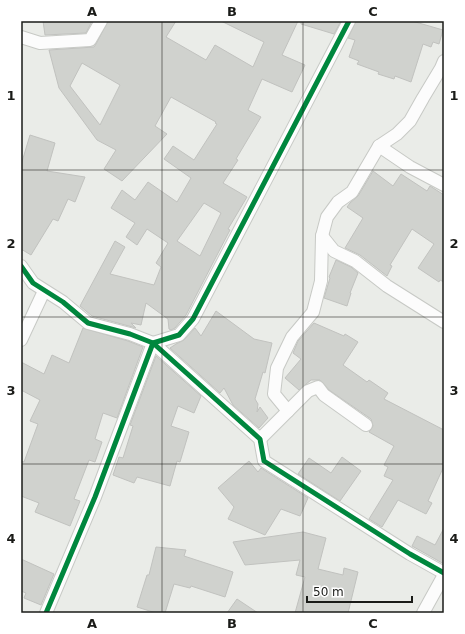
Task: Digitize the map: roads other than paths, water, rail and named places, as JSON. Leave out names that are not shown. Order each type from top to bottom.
[{"type":"street","points":[[21,37],[40,43],[90,40],[101,21]]},
{"type":"street","points":[[153,343],[179,335],[193,319],[349,21]]},
{"type":"street","points":[[288,412],[274,394],[277,368],[292,337],[313,312],[321,281],[322,236],[327,217],[338,202],[352,192],[379,146],[397,134],[410,121],[444,61]]},
{"type":"street","points":[[379,146],[410,167],[444,185]]},
{"type":"street","points":[[322,236],[334,251],[355,261],[387,286],[444,322]]},
{"type":"street","points":[[21,266],[33,283],[63,302],[88,324],[130,334],[153,343],[260,440],[264,461],[444,574],[423,613]]},
{"type":"street","points":[[21,340],[44,291]]},
{"type":"street","points":[[46,613],[95,497],[153,343]]},
{"type":"street","points":[[260,440],[308,391],[318,387],[324,395],[366,425]]}]
